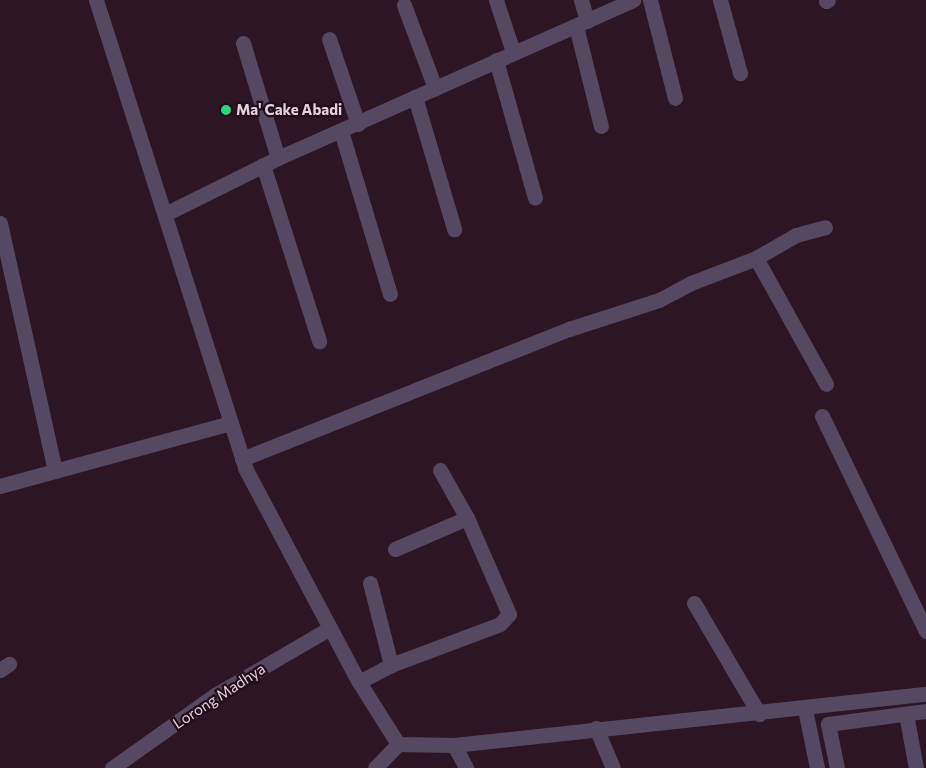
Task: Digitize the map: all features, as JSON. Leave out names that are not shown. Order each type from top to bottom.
[{"type":"street","points":[[96,0],[242,459],[359,682],[398,744]]},
{"type":"street","points":[[496,0],[513,52]]},
{"type":"street","points":[[581,0],[582,23],[601,126]]},
{"type":"street","points":[[165,214],[278,158],[358,124],[513,52],[632,0]]},
{"type":"street","points":[[650,0],[675,98]]},
{"type":"street","points":[[720,0],[740,73]]},
{"type":"street","points":[[404,5],[435,88]]},
{"type":"street","points":[[329,39],[358,124]]},
{"type":"street","points":[[243,43],[278,158]]},
{"type":"street","points":[[496,60],[535,198]]},
{"type":"street","points":[[415,97],[454,229]]},
{"type":"street","points":[[341,131],[390,294]]},
{"type":"street","points":[[263,165],[319,341]]},
{"type":"street","points":[[0,223],[55,471]]},
{"type":"street","points":[[242,459],[569,328],[659,300],[691,283],[756,258],[796,235],[825,227]]},
{"type":"street","points":[[756,258],[826,384]]},
{"type":"street","points":[[822,416],[926,631]]},
{"type":"street","points":[[0,486],[231,423]]},
{"type":"street","points":[[359,682],[392,664],[507,619],[508,607],[467,518],[440,470]]},
{"type":"street","points":[[395,549],[467,518]]},
{"type":"street","points":[[370,583],[392,664]]},
{"type":"street","points":[[694,603],[758,714]]},
{"type":"street","name":"Lorong Madhya","points":[[112,768],[215,695],[330,628]]},
{"type":"street","points":[[375,768],[398,744],[454,745],[596,728],[805,709],[926,694]]},
{"type":"street","points":[[805,709],[817,768]]},
{"type":"street","points":[[837,768],[828,724],[926,711]]},
{"type":"street","points":[[906,714],[916,768]]},
{"type":"street","points":[[596,728],[613,768]]},
{"type":"street","points":[[454,745],[466,768]]},
{"type":"place","name":"Ma' Cake Abadi","points":[[226,110]]}]
